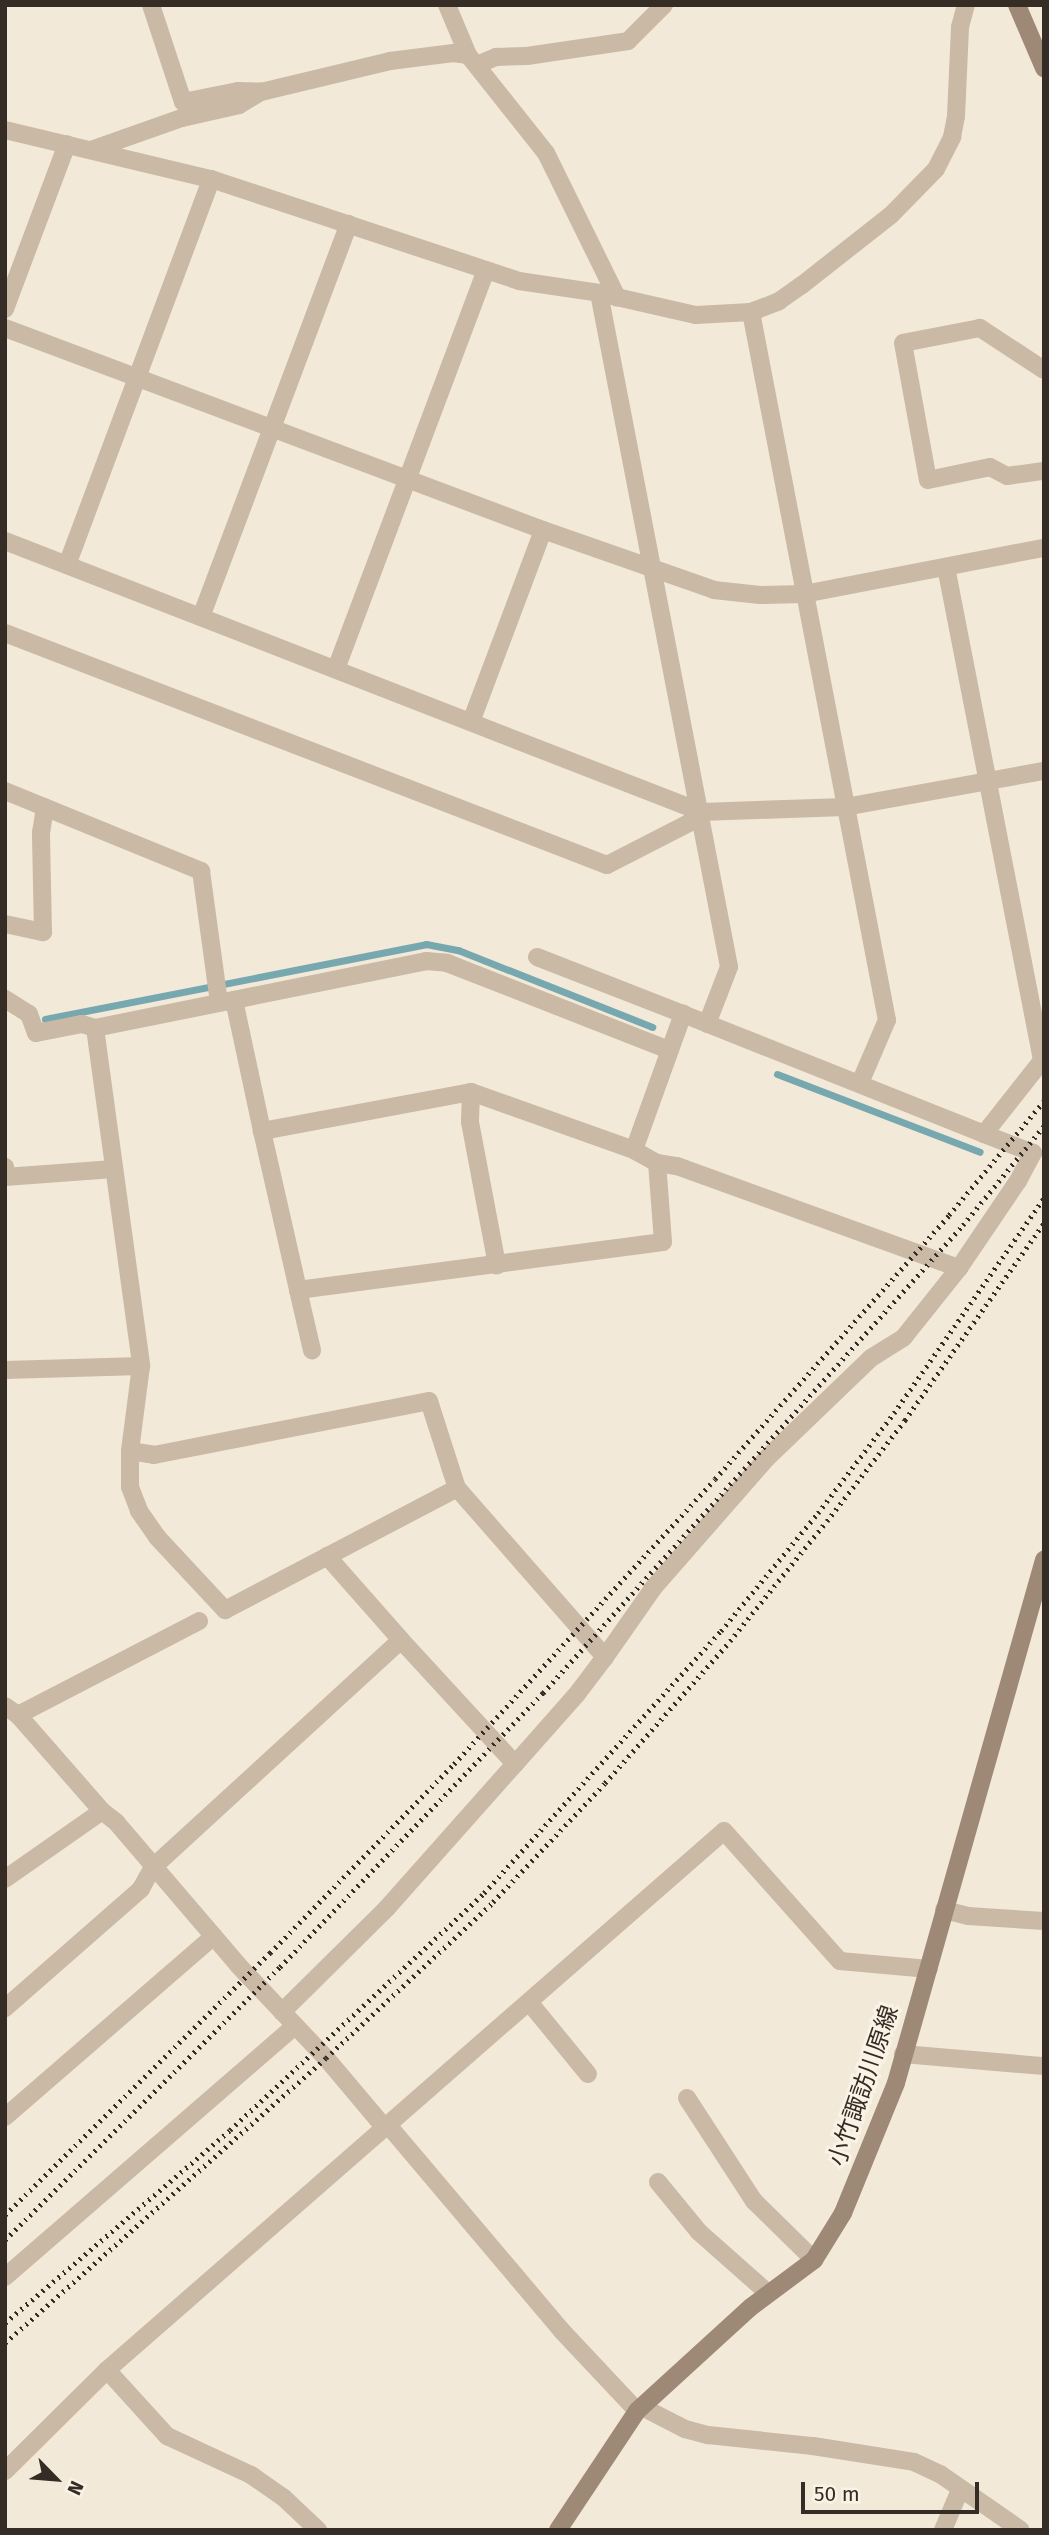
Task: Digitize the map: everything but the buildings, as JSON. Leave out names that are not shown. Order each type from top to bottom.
[{"type":"main road","points":[[1017,5],[1044,68]]},
{"type":"main road","name":"小竹諏訪川原線","points":[[558,2530],[640,2409],[768,2293],[814,2260],[843,2213],[896,2083],[944,1910],[1037,1613],[1043,1568]]},
{"type":"street","points":[[151,5],[183,102],[238,91],[261,92],[390,61],[453,53],[472,60],[539,54],[628,41],[664,5]]},
{"type":"street","points":[[447,5],[472,60],[546,153],[608,295],[655,571],[729,967],[707,1024]]},
{"type":"street","points":[[5,130],[211,179],[519,281],[608,295],[696,315],[751,312],[779,301],[829,264],[901,206],[936,169],[952,137],[956,116],[960,27],[966,5]]},
{"type":"street","points":[[91,150],[182,118],[239,105],[261,92]]},
{"type":"street","points":[[5,309],[67,144]]},
{"type":"street","points":[[67,565],[211,179]]},
{"type":"street","points":[[201,617],[349,225]]},
{"type":"street","points":[[336,669],[486,270]]},
{"type":"street","points":[[751,312],[887,1020],[860,1083]]},
{"type":"street","points":[[5,328],[543,530],[714,590],[760,595],[804,594],[1044,548]]},
{"type":"street","points":[[1044,370],[980,328],[903,343],[928,480],[990,467],[1007,476],[1044,471]]},
{"type":"street","points":[[471,722],[543,530]]},
{"type":"street","points":[[5,541],[701,812],[845,807],[1044,771]]},
{"type":"street","points":[[946,567],[1043,1059],[984,1134]]},
{"type":"street","points":[[5,633],[607,865],[689,824],[701,812]]},
{"type":"street","points":[[5,791],[201,871],[215,975],[262,1131],[312,1350]]},
{"type":"street","points":[[5,924],[43,932],[41,833],[45,807]]},
{"type":"street","points":[[282,2012],[387,1908],[577,1694],[654,1587],[767,1458],[871,1358],[904,1337],[959,1268],[1018,1181],[1033,1153],[537,957]]},
{"type":"street","points":[[5,999],[29,1014],[36,1033],[82,1024],[95,1028],[223,999],[426,961],[437,962],[669,1051]]},
{"type":"street","points":[[634,1150],[683,1014]]},
{"type":"street","points":[[95,1028],[141,1366],[130,1451],[130,1487],[139,1511],[157,1538],[225,1610],[457,1488]]},
{"type":"street","points":[[262,1131],[471,1092],[634,1150],[657,1163],[677,1166],[959,1268]]},
{"type":"street","points":[[471,1092],[470,1122],[497,1265]]},
{"type":"street","points":[[298,1290],[663,1242],[657,1163]]},
{"type":"street","points":[[6,1173],[114,1169]]},
{"type":"street","points":[[5,1370],[141,1366]]},
{"type":"street","points":[[130,1451],[154,1455],[429,1401],[457,1488],[605,1657]]},
{"type":"street","points":[[327,1556],[515,1764]]},
{"type":"street","points":[[199,1621],[8,1709],[102,1811],[116,1822],[214,1936],[387,2126],[562,2331],[640,2409],[685,2429],[708,2435],[826,2448],[914,2462],[940,2474],[1021,2530]]},
{"type":"street","points":[[5,2008],[141,1889],[153,1867],[401,1640]]},
{"type":"street","points":[[5,1879],[102,1811]]},
{"type":"street","points":[[5,2471],[107,2370],[724,1831],[840,1961],[929,1969]]},
{"type":"street","points":[[944,1910],[968,1916],[1044,1921]]},
{"type":"street","points":[[5,2117],[214,1936]]},
{"type":"street","points":[[529,2002],[588,2074]]},
{"type":"street","points":[[5,2277],[295,2026]]},
{"type":"street","points":[[903,2054],[1044,2066]]},
{"type":"street","points":[[687,2098],[754,2201],[814,2260]]},
{"type":"street","points":[[658,2182],[699,2232],[768,2293]]},
{"type":"street","points":[[107,2370],[167,2436],[251,2475],[284,2498],[318,2530]]},
{"type":"street","points":[[943,2530],[960,2490]]},
{"type":"waterway","points":[[45,1019],[426,944],[458,950],[652,1027]]},
{"type":"waterway","points":[[777,1074],[980,1152]]},
{"type":"railway","points":[[5,2215],[270,1953],[454,1764],[715,1479],[949,1215],[1044,1101]]},
{"type":"railway","points":[[5,2240],[280,1967],[543,1693],[963,1225],[1044,1126]]},
{"type":"railway","points":[[5,2323],[230,2130],[484,1893],[721,1631],[818,1513],[894,1413],[1044,1198]]},
{"type":"railway","points":[[5,2343],[326,2058],[493,1902],[605,1783],[730,1641],[827,1521],[905,1420],[1044,1223]]}]
